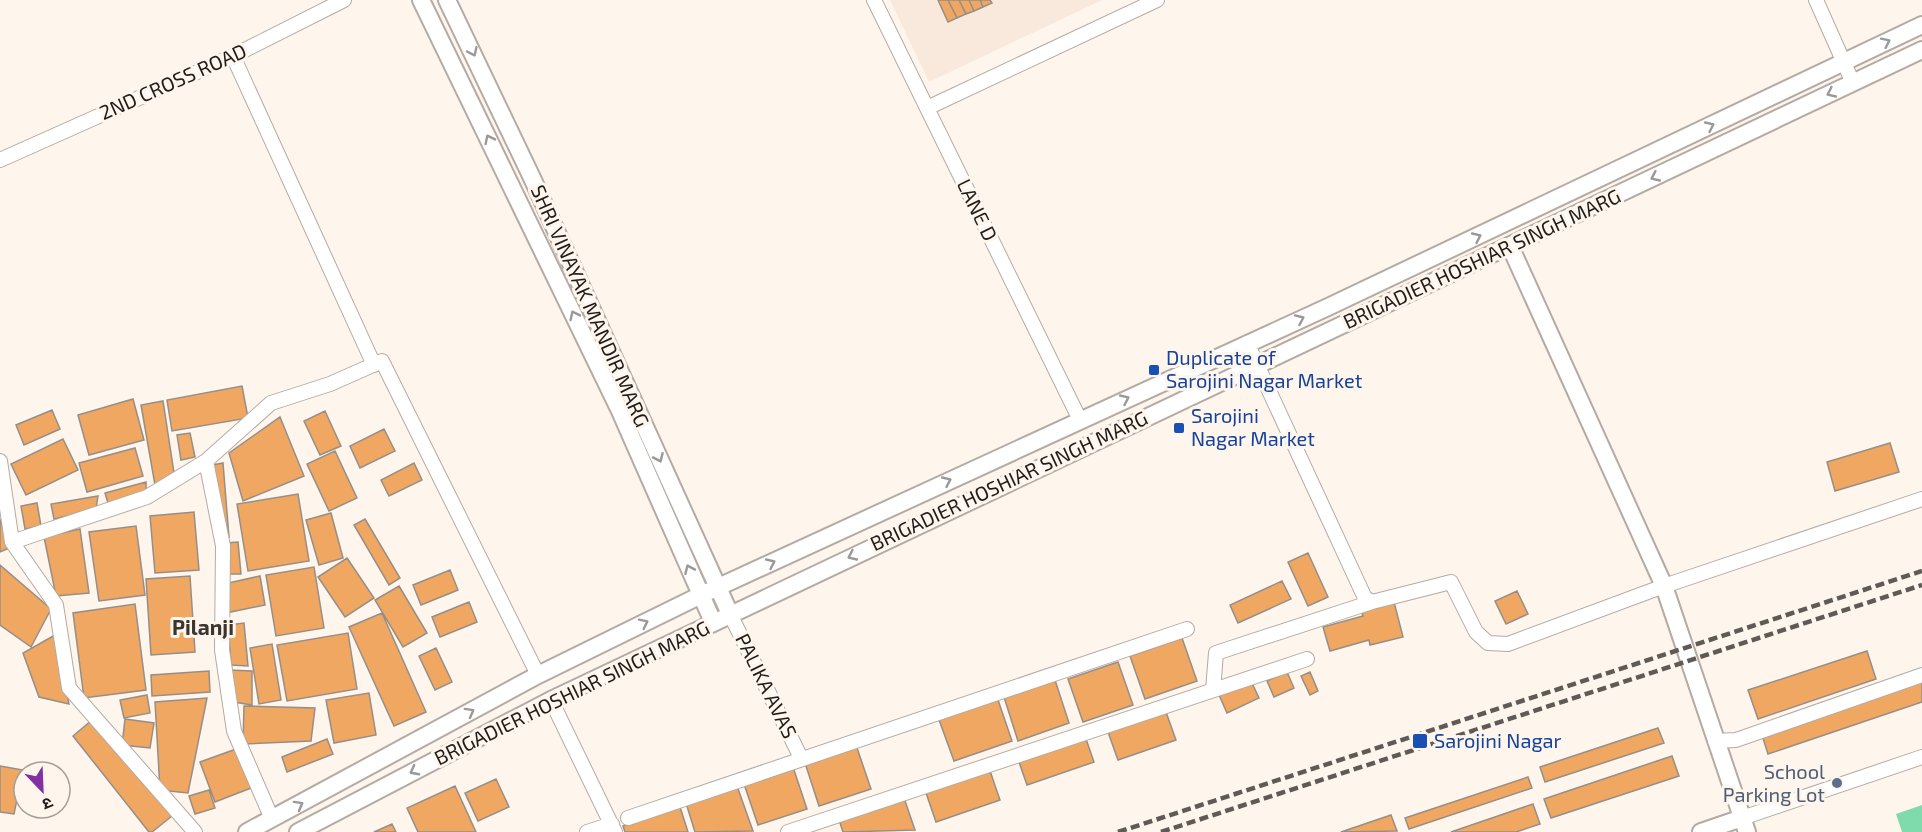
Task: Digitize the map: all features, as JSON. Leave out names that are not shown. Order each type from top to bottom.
[{"type":"street","name":"2ND CROSS ROAD","points":[[0,160],[233,56],[344,0]]},
{"type":"street","points":[[421,0],[620,411],[713,622]]},
{"type":"street","name":"SHRI VINAYAK MANDIR MARG","points":[[447,0],[533,180],[730,614]]},
{"type":"street","name":"LANE D","points":[[874,0],[1080,420]]},
{"type":"street","points":[[927,108],[1157,0]]},
{"type":"street","points":[[1816,0],[1853,83]]},
{"type":"street","name":"BRIGADIER HOSHIAR SINGH MARG","points":[[247,832],[538,675],[717,587],[1500,226],[1922,25]]},
{"type":"street","name":"BRIGADIER HOSHIAR SINGH MARG","points":[[297,832],[551,700],[713,622],[1256,363],[1510,246],[1922,50]]},
{"type":"street","points":[[233,56],[374,365]]},
{"type":"street","points":[[1500,226],[1664,586],[1745,825]]},
{"type":"street","points":[[1247,343],[1365,598],[1372,602]]},
{"type":"street","points":[[12,542],[147,497],[206,461],[271,404],[330,384],[382,361],[538,675]]},
{"type":"street","points":[[0,461],[12,542],[56,605],[69,688],[195,832]]},
{"type":"street","points":[[206,461],[223,546],[222,650],[234,731],[272,819]]},
{"type":"street","points":[[1213,690],[1216,652],[1372,602],[1451,582],[1476,632],[1488,643],[1508,644],[1664,586],[1922,499]]},
{"type":"street","name":"PALIKA AVAS","points":[[730,614],[801,758]]},
{"type":"street","points":[[628,818],[1187,629]]},
{"type":"street","points":[[788,832],[1307,658]]},
{"type":"street","points":[[1715,741],[1736,740],[1922,675]]},
{"type":"street","points":[[551,700],[614,828],[587,832]]},
{"type":"street","points":[[1701,832],[1745,825],[1922,757]]},
{"type":"shaded area","points":[[890,0],[1102,0],[929,82]]},
{"type":"green space","points":[[1922,805],[1922,832],[1902,832],[1896,814]]},
{"type":"building","points":[[938,0],[948,0],[957,18],[948,22]]},
{"type":"building","points":[[948,0],[959,0],[966,14],[957,18]]},
{"type":"building","points":[[959,0],[969,0],[974,11],[966,14]]},
{"type":"building","points":[[969,0],[980,0],[983,7],[974,11]]},
{"type":"building","points":[[980,0],[990,0],[992,3],[983,7]]},
{"type":"building","points":[[242,386],[248,418],[172,431],[167,400]]},
{"type":"building","points":[[133,399],[144,440],[89,455],[78,415]]},
{"type":"building","points":[[163,401],[174,473],[155,485],[141,405]]},
{"type":"building","points":[[52,410],[60,429],[24,445],[16,425]]},
{"type":"building","points":[[325,411],[341,446],[320,455],[304,421]]},
{"type":"building","points":[[280,417],[304,476],[243,501],[229,453]]},
{"type":"building","points":[[384,429],[395,451],[360,468],[350,446]]},
{"type":"building","points":[[190,433],[195,457],[181,460],[177,435]]},
{"type":"building","points":[[63,439],[78,470],[26,495],[11,464]]},
{"type":"building","points":[[1890,443],[1899,472],[1835,491],[1827,462]]},
{"type":"building","points":[[135,448],[143,476],[87,492],[79,463]]},
{"type":"building","points":[[335,451],[357,498],[329,511],[307,464]]},
{"type":"building","points":[[223,463],[229,537],[224,536],[212,465]]},
{"type":"building","points":[[414,463],[422,480],[389,496],[381,480]]},
{"type":"building","points":[[146,482],[146,491],[108,503],[105,493]]},
{"type":"building","points":[[298,494],[309,561],[248,571],[237,504]]},
{"type":"building","points":[[98,496],[96,509],[54,519],[51,504]]},
{"type":"building","points":[[37,503],[41,526],[25,529],[21,506]]},
{"type":"building","points":[[194,512],[199,570],[155,573],[150,516]]},
{"type":"building","points":[[331,513],[343,558],[319,565],[306,520]]},
{"type":"building","points":[[0,519],[9,548],[0,552]]},
{"type":"building","points":[[365,519],[400,578],[389,585],[354,525]]},
{"type":"building","points":[[136,526],[145,595],[99,601],[89,532]]},
{"type":"building","points":[[80,529],[89,593],[56,596],[44,537]]},
{"type":"building","points":[[238,542],[241,574],[227,574],[225,543]]},
{"type":"building","points":[[1308,553],[1328,597],[1308,606],[1288,562]]},
{"type":"building","points":[[347,558],[374,598],[345,617],[318,577]]},
{"type":"building","points":[[0,565],[51,609],[31,647],[0,625]]},
{"type":"building","points":[[314,567],[324,628],[276,636],[266,575]]},
{"type":"building","points":[[450,570],[458,590],[421,605],[413,585]]},
{"type":"building","points":[[190,576],[195,652],[151,655],[146,579]]},
{"type":"building","points":[[260,576],[265,605],[226,613],[228,583]]},
{"type":"building","points":[[1282,581],[1291,599],[1238,623],[1230,605]]},
{"type":"building","points":[[399,586],[427,633],[403,647],[375,600]]},
{"type":"building","points":[[1517,591],[1528,614],[1506,624],[1495,601]]},
{"type":"building","points":[[469,602],[477,622],[440,637],[432,617]]},
{"type":"building","points":[[1394,602],[1403,637],[1370,645],[1369,640],[1330,651],[1323,627],[1363,616],[1361,611]]},
{"type":"building","points":[[135,604],[146,690],[84,698],[73,613]]},
{"type":"building","points":[[382,613],[426,712],[394,726],[349,627]]},
{"type":"building","points":[[244,623],[248,666],[231,665],[228,625]]},
{"type":"building","points":[[348,633],[357,689],[287,701],[277,645]]},
{"type":"building","points":[[55,635],[69,704],[39,697],[23,653]]},
{"type":"building","points":[[1182,638],[1197,681],[1145,699],[1130,656]]},
{"type":"building","points":[[272,644],[281,700],[259,704],[250,648]]},
{"type":"building","points":[[436,648],[452,682],[435,690],[419,656]]},
{"type":"building","points":[[1867,651],[1876,679],[1758,719],[1748,690]]},
{"type":"building","points":[[1118,662],[1133,705],[1083,722],[1068,679]]},
{"type":"building","points":[[228,670],[252,671],[252,705],[234,702]]},
{"type":"building","points":[[209,671],[210,692],[152,696],[151,675]]},
{"type":"building","points":[[1287,672],[1294,688],[1274,697],[1267,681]]},
{"type":"building","points":[[1310,672],[1318,691],[1310,695],[1301,676]]},
{"type":"building","points":[[1055,680],[1069,723],[1018,741],[1004,697]]},
{"type":"building","points":[[1251,681],[1259,698],[1227,713],[1219,695]]},
{"type":"building","points":[[1922,681],[1922,702],[1768,754],[1762,735]]},
{"type":"building","points":[[369,693],[376,735],[334,743],[326,700]]},
{"type":"building","points":[[147,695],[150,713],[124,718],[120,700]]},
{"type":"building","points":[[997,697],[1012,741],[954,761],[938,717]]},
{"type":"building","points":[[207,698],[188,793],[160,790],[155,702]]},
{"type":"building","points":[[244,706],[315,708],[311,741],[243,744]]},
{"type":"building","points":[[1166,712],[1176,740],[1118,760],[1108,732]]},
{"type":"building","points":[[125,719],[154,723],[150,748],[122,745]]},
{"type":"building","points":[[92,720],[172,816],[152,832],[149,832],[73,736]]},
{"type":"building","points":[[1658,728],[1664,743],[1545,782],[1540,767]]},
{"type":"building","points":[[327,739],[333,754],[287,772],[282,757]]},
{"type":"building","points":[[1086,739],[1094,762],[1027,785],[1019,762]]},
{"type":"building","points":[[856,745],[871,789],[819,806],[805,763]]},
{"type":"building","points":[[236,749],[251,788],[215,802],[200,762]]},
{"type":"building","points":[[1672,756],[1679,776],[1551,818],[1544,799]]},
{"type":"building","points":[[0,766],[12,768],[12,814],[0,812]]},
{"type":"building","points":[[793,767],[807,809],[758,825],[744,784]]},
{"type":"building","points":[[989,768],[1000,800],[936,822],[925,790]]},
{"type":"building","points":[[1528,777],[1532,788],[1409,829],[1405,818]]},
{"type":"building","points":[[496,779],[509,807],[478,821],[465,793]]},
{"type":"building","points":[[455,786],[476,832],[418,832],[407,808]]},
{"type":"building","points":[[737,786],[753,831],[695,832],[686,803]]},
{"type":"building","points":[[209,790],[215,808],[195,814],[189,796]]},
{"type":"building","points":[[904,798],[915,830],[843,832],[839,820]]},
{"type":"building","points":[[1533,804],[1540,824],[1516,832],[1451,832]]},
{"type":"building","points":[[680,807],[688,832],[625,832],[623,826]]},
{"type":"building","points":[[1391,815],[1397,831],[1341,832]]},
{"type":"building","points":[[392,824],[396,832],[374,832]]},
{"type":"railway","points":[[1118,832],[1922,571]]},
{"type":"railway","points":[[1161,832],[1922,585]]},
{"type":"place","name":"Duplicate of Sarojini Nagar Market","points":[[1154,370]]},
{"type":"place","name":"Sarojini Nagar Market","points":[[1179,428]]},
{"type":"place","name":"Sarojini Nagar","points":[[1420,741]]},
{"type":"place","name":"School Parking Lot","points":[[1837,783]]},
{"type":"district","name":"Pilanji","points":[[203,628]]}]
